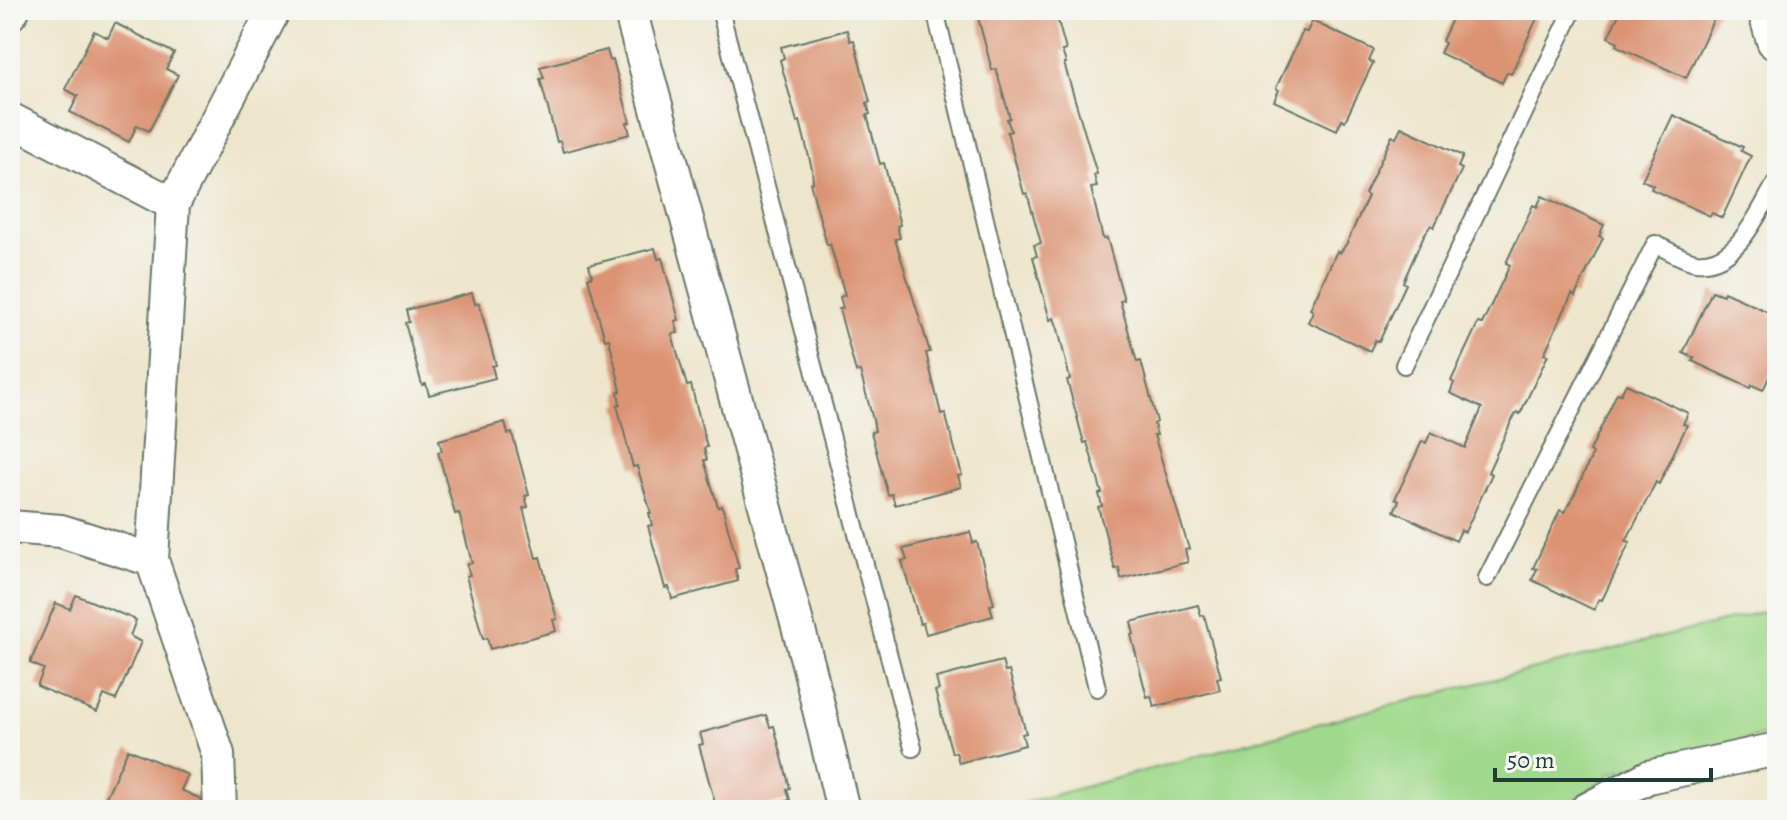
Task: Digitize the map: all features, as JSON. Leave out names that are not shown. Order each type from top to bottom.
[{"type":"street","points":[[220,810],[218,754],[152,560],[173,204],[274,10]]},
{"type":"street","points":[[630,10],[809,667],[843,810]]},
{"type":"street","points":[[1768,10],[1777,40]]},
{"type":"street","points":[[10,119],[173,204]]},
{"type":"street","points":[[10,527],[61,531],[152,560]]},
{"type":"street","points":[[1586,810],[1648,777],[1777,749]]},
{"type":"lane","points":[[720,10],[913,748]]},
{"type":"lane","points":[[935,10],[1097,688]]},
{"type":"lane","points":[[1404,365],[1573,10]]},
{"type":"lane","points":[[1487,578],[1655,244],[1693,262],[1705,262],[1724,255],[1739,243],[1777,181]]},
{"type":"green space","points":[[1777,608],[1777,732],[1612,773],[1562,810],[998,810],[1336,719]]},
{"type":"building","points":[[976,10],[1055,10],[1066,50],[1062,51],[1064,63],[1097,174],[1094,175],[1097,187],[1091,188],[1103,239],[1107,238],[1137,362],[1141,361],[1157,422],[1154,424],[1157,435],[1154,435],[1189,549],[1185,550],[1188,562],[1121,579],[1119,568],[1115,569],[1098,507],[1102,506],[1099,494],[1102,493],[1087,442],[1084,443],[1067,380],[1070,379],[1058,329],[1054,318],[1050,320],[1033,257],[1037,256],[1034,245],[1041,243],[1007,132],[1011,131],[1007,119],[1010,118],[996,69],[992,70]]},
{"type":"building","points":[[1456,10],[1541,10],[1511,74],[1507,72],[1502,83],[1440,53]]},
{"type":"building","points":[[1621,10],[1718,10],[1686,78],[1617,46],[1618,42],[1608,37]]},
{"type":"building","points":[[1312,21],[1374,50],[1369,61],[1373,63],[1345,121],[1342,119],[1337,130],[1274,101],[1279,90],[1276,88],[1303,31],[1307,32]]},
{"type":"building","points":[[115,23],[174,53],[166,69],[178,75],[149,131],[137,125],[129,142],[70,112],[78,96],[65,89],[94,31],[108,38]]},
{"type":"building","points":[[847,30],[850,41],[854,40],[870,102],[867,103],[870,114],[867,115],[880,164],[884,163],[900,225],[897,226],[900,238],[895,239],[930,352],[926,353],[941,414],[945,413],[962,475],[958,476],[961,487],[895,505],[892,494],[888,495],[871,432],[875,431],[873,420],[839,309],[843,308],[840,297],[845,295],[830,244],[827,245],[810,183],[813,182],[812,169],[800,121],[797,122],[780,60],[784,58],[781,47]]},
{"type":"building","points":[[607,50],[610,61],[613,60],[630,122],[627,123],[630,134],[563,152],[560,141],[557,142],[540,79],[544,78],[540,67]]},
{"type":"building","points":[[1673,115],[1743,147],[1741,151],[1751,156],[1722,218],[1712,213],[1710,216],[1651,189],[1653,185],[1642,180]]},
{"type":"building","points":[[1401,127],[1463,156],[1458,167],[1462,169],[1434,227],[1431,225],[1424,235],[1403,282],[1406,284],[1379,342],[1375,340],[1370,351],[1308,322],[1313,311],[1310,309],[1337,251],[1340,253],[1347,243],[1368,196],[1365,194],[1392,136],[1396,138]]},
{"type":"building","points":[[1542,196],[1604,225],[1599,236],[1603,238],[1575,296],[1572,294],[1520,414],[1517,412],[1511,422],[1488,472],[1492,474],[1465,532],[1461,530],[1456,541],[1394,511],[1399,501],[1395,499],[1422,441],[1426,443],[1431,432],[1465,448],[1482,408],[1450,393],[1454,383],[1451,381],[1510,265],[1506,263],[1533,205],[1537,207]]},
{"type":"building","points":[[655,248],[658,259],[662,258],[679,320],[675,321],[678,333],[672,334],[687,386],[691,385],[707,447],[704,448],[707,460],[704,460],[718,507],[722,506],[739,568],[735,569],[738,581],[672,599],[669,587],[665,588],[648,526],[652,525],[651,513],[637,466],[633,467],[617,405],[620,404],[618,392],[621,391],[609,339],[605,340],[588,278],[592,276],[589,265]]},
{"type":"building","points":[[1712,291],[1723,295],[1724,292],[1777,316],[1777,360],[1763,390],[1752,385],[1750,388],[1692,361],[1694,358],[1683,353]]},
{"type":"building","points":[[472,293],[475,304],[479,303],[496,365],[492,366],[495,378],[429,395],[426,384],[422,385],[405,323],[409,322],[406,310]]},
{"type":"building","points":[[1626,384],[1688,413],[1683,424],[1687,425],[1659,484],[1656,482],[1626,541],[1630,542],[1602,600],[1599,599],[1594,610],[1532,580],[1537,569],[1533,568],[1560,510],[1564,512],[1571,502],[1617,393],[1621,394]]},
{"type":"building","points":[[505,422],[508,434],[512,433],[529,495],[525,496],[528,507],[523,508],[536,558],[540,557],[557,619],[553,620],[556,631],[490,649],[487,638],[483,639],[466,576],[470,575],[466,564],[472,563],[459,513],[455,514],[438,452],[442,451],[439,440]]},
{"type":"building","points":[[970,532],[973,543],[977,542],[994,604],[990,605],[993,616],[926,634],[923,623],[920,624],[902,561],[907,560],[903,549]]},
{"type":"building","points":[[76,595],[136,620],[130,636],[141,642],[116,700],[104,695],[97,712],[37,686],[44,669],[30,663],[56,603],[70,609]]},
{"type":"building","points":[[1198,605],[1201,616],[1204,615],[1221,677],[1217,678],[1220,690],[1154,707],[1151,696],[1147,697],[1131,635],[1134,634],[1131,622]]},
{"type":"building","points":[[1002,661],[1005,672],[1009,671],[1026,733],[1022,734],[1025,745],[959,763],[956,752],[952,753],[935,691],[939,690],[936,678]]},
{"type":"building","points":[[766,715],[770,727],[774,726],[790,788],[787,789],[790,800],[753,810],[717,810],[699,745],[703,744],[700,733]]},
{"type":"building","points":[[128,749],[188,775],[181,790],[201,799],[201,810],[100,810]]}]
